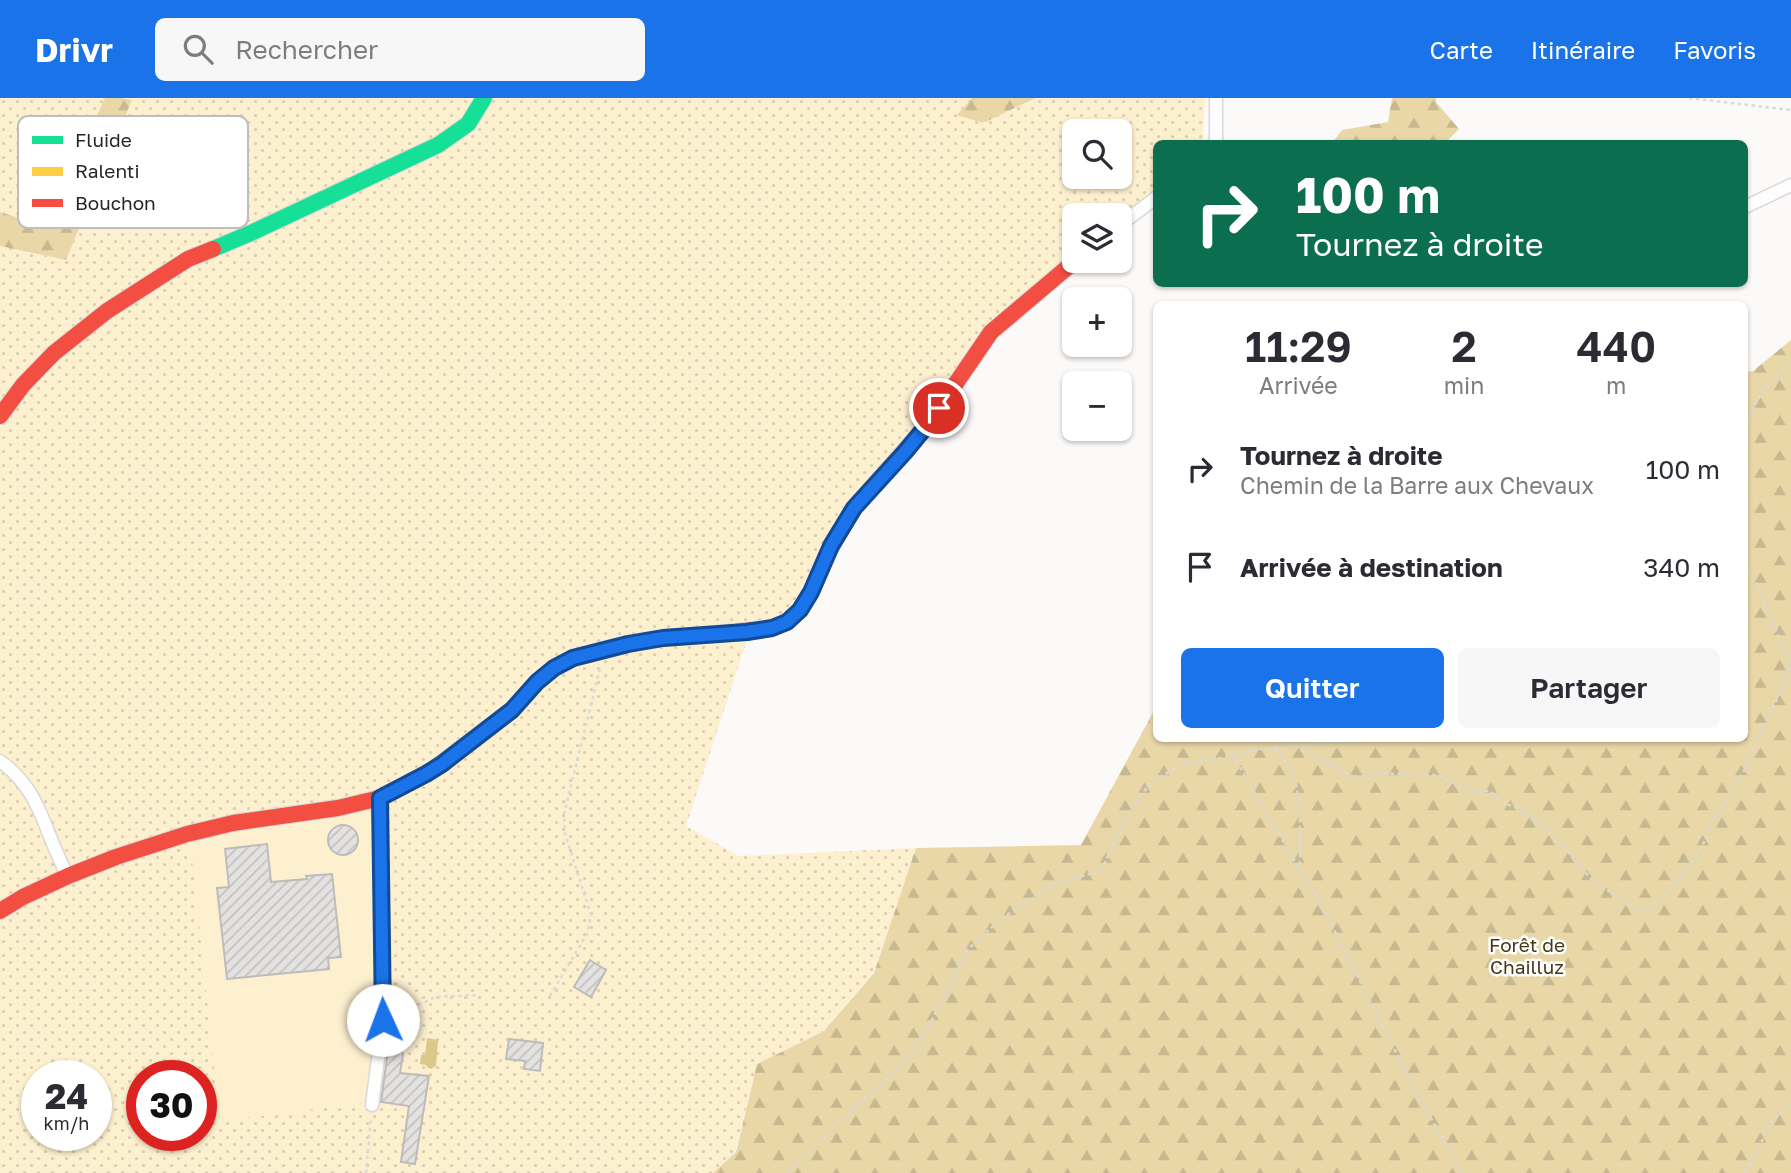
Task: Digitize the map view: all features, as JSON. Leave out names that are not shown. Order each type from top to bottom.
[{"type":"street","points":[[0,416],[23,385],[54,353],[107,311],[188,259],[253,232],[438,145],[468,124],[484,98]]},
{"type":"street","points":[[1216,98],[1216,140]]},
{"type":"street","points":[[1748,206],[1791,185]]},
{"type":"street","points":[[1132,216],[1153,200]]},
{"type":"street","points":[[0,911],[68,876],[187,834],[233,823],[338,808],[380,798],[442,764],[512,710],[537,682],[554,668],[573,658],[663,638],[747,632],[772,628],[787,622],[800,610],[811,592],[831,546],[854,508],[928,424],[991,332],[1062,272]]},
{"type":"street","points":[[0,761],[21,779],[36,802],[68,876]]},
{"type":"street","points":[[372,1105],[383,1020],[380,798]]},
{"type":"path","points":[[1689,98],[1791,110]]},
{"type":"path","points":[[1748,418],[1765,387],[1791,360]]},
{"type":"path","points":[[1295,746],[1358,779],[1370,773],[1436,775],[1473,792],[1490,791],[1503,803],[1518,808],[1552,833],[1592,880],[1621,897],[1639,912],[1647,910],[1678,880],[1707,837],[1709,826],[1742,776],[1791,666],[1757,584],[1748,570]]},
{"type":"path","points":[[550,996],[587,934],[592,915],[565,834],[564,814],[605,650]]},
{"type":"path","points":[[788,1173],[847,1114],[899,1068],[929,1027],[967,950],[1002,918],[1056,883],[1101,872],[1128,813],[1151,782],[1184,764],[1258,749],[1341,742]]},
{"type":"path","points":[[1275,748],[1292,771],[1300,803],[1300,871]]},
{"type":"path","points":[[1233,755],[1315,892],[1420,1100],[1462,1173]]},
{"type":"path","points":[[382,1005],[422,1004],[435,997],[479,995]]},
{"type":"path","points":[[1745,1173],[1768,1125],[1791,1104]]},
{"type":"path","points":[[366,1173],[372,1105]]},
{"type":"shaded area","points":[[0,98],[105,98],[97,116],[18,116],[18,218],[0,212]]},
{"type":"shaded area","points":[[122,98],[972,98],[958,115],[983,123],[1036,98],[1205,98],[1203,140],[1153,140],[1153,193],[1132,210],[1132,203],[1062,203],[1062,267],[979,334],[902,445],[840,511],[808,578],[786,615],[752,625],[686,826],[739,856],[916,848],[874,972],[824,1031],[757,1064],[735,1152],[713,1173],[0,1173],[0,246],[66,260],[79,228],[248,228],[248,116],[125,116],[132,100]]},
{"type":"shaded area","points":[[374,806],[376,1021],[365,1103],[220,1121],[217,1060],[213,1060],[190,841]]},
{"type":"shaded area","points":[[427,1038],[438,1040],[436,1066],[431,1069],[420,1064],[421,1055],[425,1055]]},
{"type":"green space","points":[[105,98],[132,100],[125,116],[97,116]]},
{"type":"green space","points":[[972,98],[1036,98],[983,123],[957,115]]},
{"type":"green space","points":[[1392,98],[1436,98],[1436,102],[1459,129],[1448,140],[1334,140],[1342,130],[1388,122]]},
{"type":"green space","points":[[0,212],[18,218],[18,228],[79,228],[66,260],[0,246]]},
{"type":"green space","name":"Forêt de Chailluz","points":[[1791,340],[1791,1173],[713,1173],[736,1152],[757,1064],[824,1031],[874,973],[916,848],[1081,845],[1153,712],[1153,742],[1748,742],[1748,372],[1753,371]]},
{"type":"building","points":[[343,825],[354,829],[358,840],[354,851],[343,855],[332,851],[328,840],[332,829]]},
{"type":"building","points":[[267,844],[271,882],[332,874],[341,957],[328,958],[329,969],[227,979],[217,888],[229,887],[225,849]]},
{"type":"building","points":[[590,960],[606,970],[591,997],[574,987]]},
{"type":"building","points":[[509,1039],[543,1043],[540,1071],[524,1069],[525,1061],[506,1059]]},
{"type":"building","points":[[389,1043],[396,1044],[403,1054],[400,1073],[429,1076],[415,1164],[401,1162],[409,1106],[381,1102]]},
{"type":"traffic: fast","points":[[213,249],[438,145],[468,124],[484,98]]},
{"type":"traffic: slow","points":[[431,771],[512,710],[537,682],[554,668],[573,658],[663,638],[726,633]]},
{"type":"traffic: jam","points":[[0,416],[23,385],[54,353],[107,311],[188,259],[213,249]]},
{"type":"traffic: jam","points":[[726,633],[772,628],[787,622],[800,610],[831,546],[854,508],[928,424],[991,332],[1062,272]]},
{"type":"traffic: jam","points":[[0,911],[68,876],[116,857],[187,834],[233,823],[338,808],[380,798],[431,771]]},
{"type":"route","points":[[383,1020],[380,798],[442,764],[512,710],[537,682],[554,668],[573,658],[663,638],[747,632],[772,628],[787,622],[800,610],[811,592],[831,546],[854,508],[905,452],[939,408]]}]
